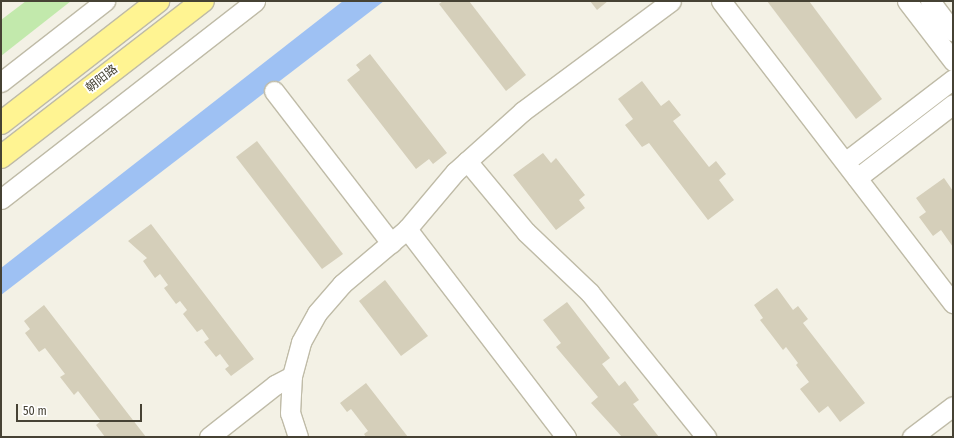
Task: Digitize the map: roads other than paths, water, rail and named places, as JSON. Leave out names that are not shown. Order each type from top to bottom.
[{"type":"main road","points":[[1,123],[158,1]]},
{"type":"main road","name":"朝阳路","points":[[1,157],[203,1]]},
{"type":"street","points":[[1,82],[105,1]]},
{"type":"street","points":[[1,199],[255,1]]},
{"type":"street","points":[[298,437],[290,413],[292,376],[301,342],[317,314],[342,284],[408,229],[467,161],[523,111],[671,1]]},
{"type":"street","points":[[721,1],[953,303]]},
{"type":"street","points":[[907,1],[953,61]]},
{"type":"street","points":[[930,1],[953,31]]},
{"type":"street","points":[[845,162],[953,79]]},
{"type":"street","points":[[274,91],[391,243]]},
{"type":"street","points":[[857,178],[953,104]]},
{"type":"street","points":[[467,161],[526,232],[590,293],[706,437]]},
{"type":"street","points":[[408,229],[566,437]]},
{"type":"street","points":[[209,437],[275,385],[292,376]]},
{"type":"street","points":[[912,437],[953,406]]},
{"type":"water","points":[[343,1],[384,1],[1,295],[1,268]]}]
